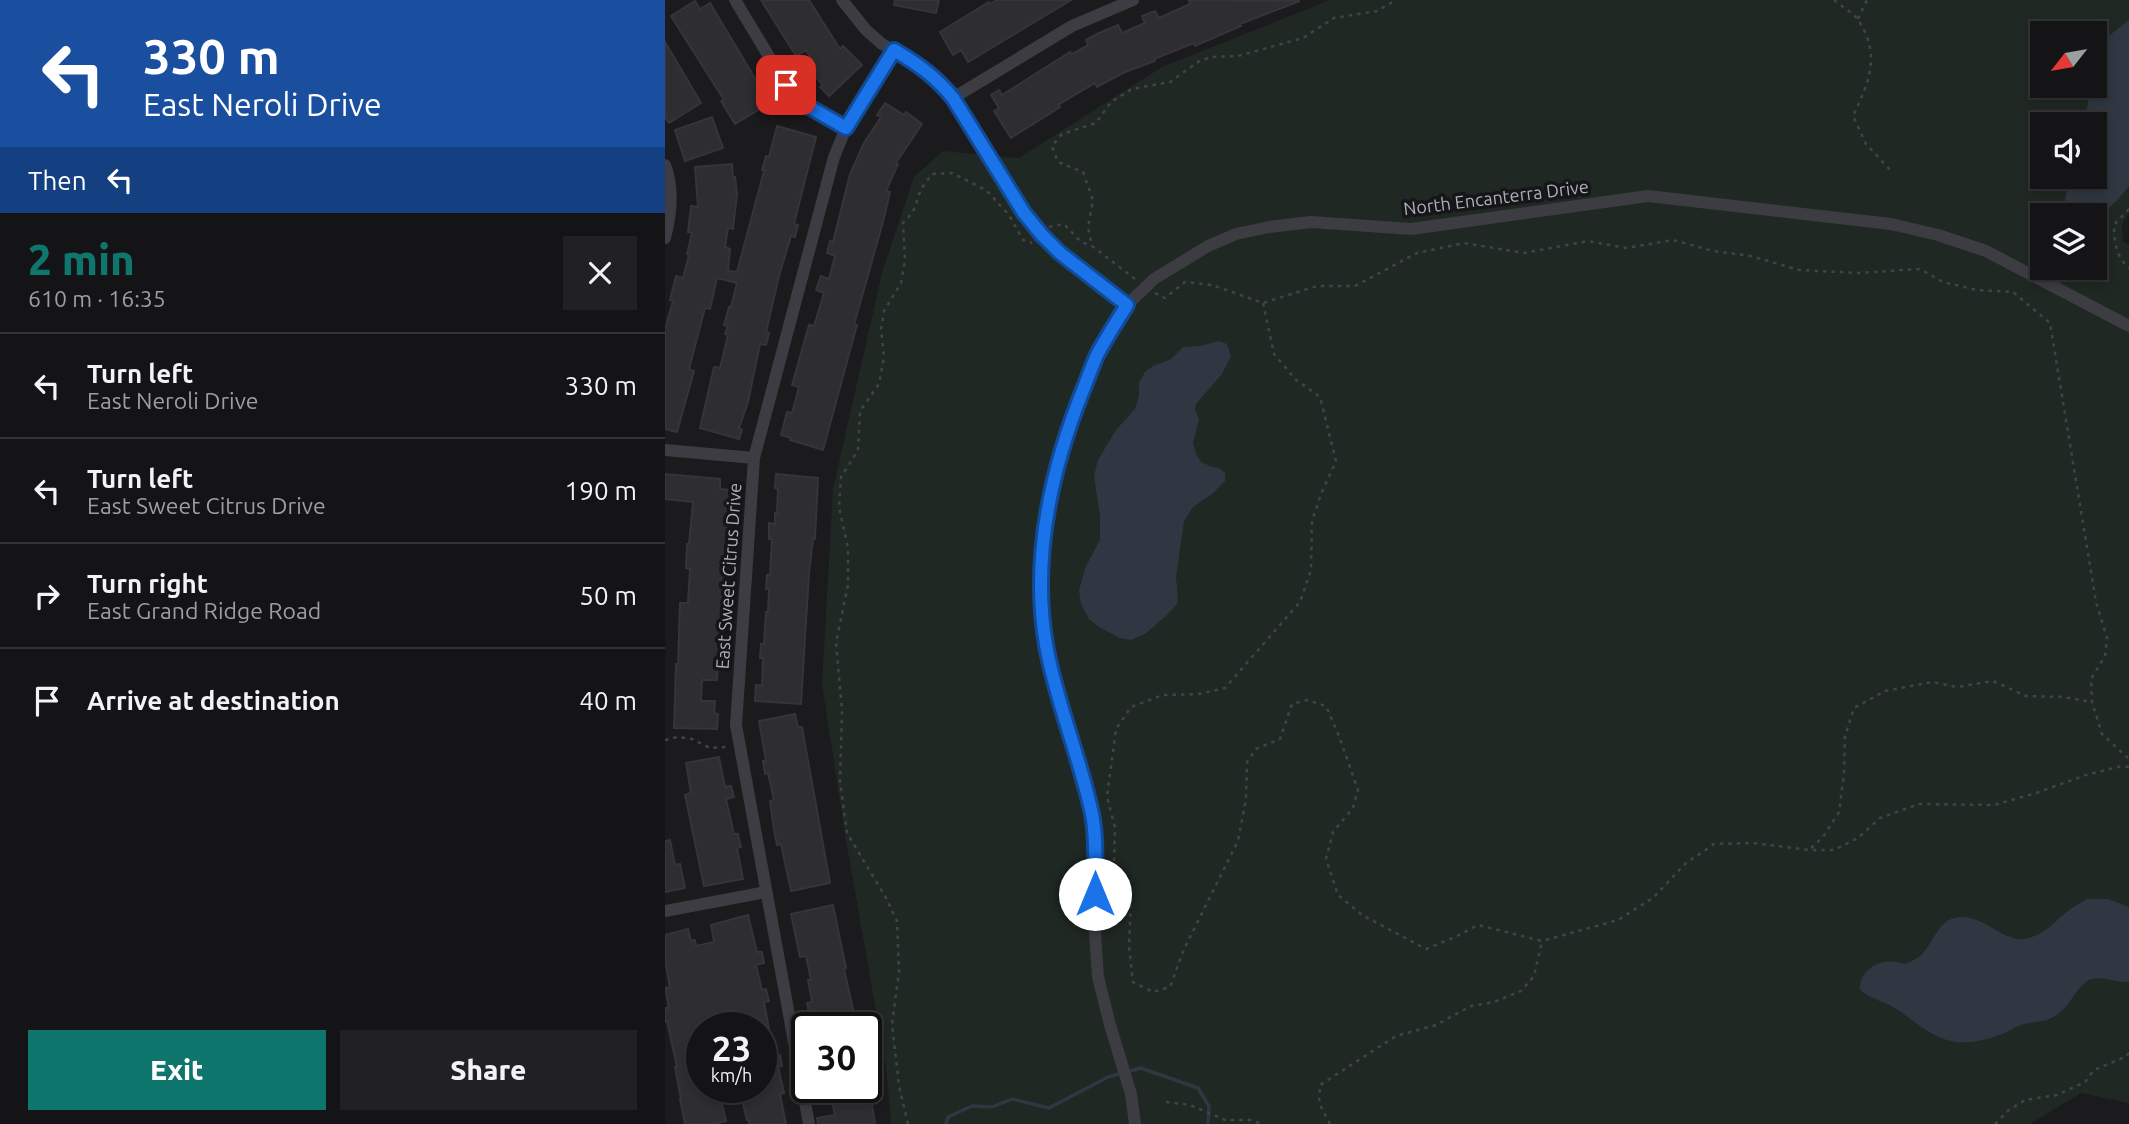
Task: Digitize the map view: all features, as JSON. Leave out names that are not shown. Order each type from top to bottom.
[{"type":"street","points":[[736,0],[786,85],[804,104],[846,128]]},
{"type":"street","points":[[842,0],[866,30],[882,44],[920,65],[939,81],[953,98],[1024,213],[1042,235],[1060,253],[1127,305]]},
{"type":"street","points":[[953,98],[1112,4],[1133,0]]},
{"type":"street","name":"East Sweet Citrus Drive","points":[[809,1124],[736,725],[754,458],[834,157],[846,128],[894,50]]},
{"type":"street","points":[[665,165],[671,193],[665,238]]},
{"type":"street","name":"North Encanterra Drive","points":[[1135,1124],[1131,1094],[1098,977],[1094,919],[1093,817],[1060,705],[1046,645],[1042,582],[1043,536],[1053,477],[1073,416],[1097,355],[1127,305],[1153,279],[1207,246],[1236,234],[1269,227],[1311,222],[1411,229],[1648,196],[1891,225],[1938,235],[1986,251],[2129,326]]},
{"type":"street","points":[[665,450],[754,458]]},
{"type":"street","points":[[665,911],[766,892]]},
{"type":"path","points":[[1092,246],[1088,228],[1093,200],[1083,172],[1058,162],[1052,146],[1062,134],[1096,123],[1111,102],[1132,89],[1170,82],[1198,62],[1211,57],[1238,56],[1303,38],[1334,18],[1377,11],[1396,0]]},
{"type":"path","points":[[1834,0],[1859,19],[1872,49],[1869,84],[1853,116],[1866,144],[1893,173]]},
{"type":"path","points":[[1859,19],[1867,0]]},
{"type":"path","points":[[908,1124],[899,1086],[892,1024],[899,972],[897,921],[847,833],[840,782],[842,710],[836,643],[848,584],[848,548],[839,508],[841,477],[858,450],[860,411],[879,384],[884,357],[881,329],[884,311],[901,284],[905,260],[903,223],[913,212],[921,189],[932,174],[952,173],[986,190],[1009,215],[1023,240],[1032,243],[1051,225],[1064,224],[1081,242],[1092,246],[1145,287],[1165,298],[1185,282],[1212,285],[1263,303],[1317,286],[1355,286],[1417,253],[1464,243],[1524,253],[1588,241],[1626,248],[1673,240],[1713,251],[1751,256],[1799,270],[1857,273],[1920,269],[1943,282],[1977,290],[2013,292],[2050,323],[2096,602],[2107,638],[2105,656],[2091,679],[2092,702],[2102,734],[2129,760]]},
{"type":"path","points":[[2129,209],[2113,225],[2114,242],[2129,268]]},
{"type":"path","points":[[1263,303],[1274,354],[1295,379],[1320,397],[1336,461],[1312,521],[1311,570],[1300,602],[1225,688],[1199,694],[1163,695],[1152,699],[1131,707],[1116,729],[1107,797],[1115,827],[1114,863],[1131,898],[1129,946],[1133,982],[1153,992],[1170,987],[1184,949],[1238,841],[1247,800],[1247,762],[1256,748],[1279,739],[1292,704],[1307,700],[1326,706],[1358,790],[1353,808],[1333,832],[1326,859],[1338,895],[1361,915],[1426,949],[1478,925],[1542,941],[1618,920],[1653,898],[1685,864],[1714,844],[1834,850],[1859,838],[1880,818],[1919,804],[1994,805],[2086,775],[2122,766],[2129,767]]},
{"type":"path","points":[[1809,850],[1823,837],[1839,812],[1845,736],[1854,708],[1885,691],[1932,682],[1957,687],[1993,681],[2025,696],[2063,697],[2092,702]]},
{"type":"path","points":[[665,740],[678,737],[692,739],[710,748],[726,747],[739,742]]},
{"type":"path","points":[[1330,1124],[1319,1103],[1319,1085],[1396,1036],[1436,1025],[1471,1006],[1495,1002],[1521,991],[1534,976],[1542,941]]},
{"type":"path","points":[[1995,1124],[2009,1110],[2025,1100],[2057,1095],[2085,1082],[2095,1070],[2129,1053]]},
{"type":"path","points":[[1166,1101],[1190,1105],[1225,1120],[1250,1120],[1262,1124]]},
{"type":"shaded area","points":[[1330,0],[2129,0],[2129,213],[2122,224],[2123,242],[2129,245],[2129,1103],[2081,1093],[2030,1124],[891,1124],[882,1045],[882,1012],[876,1012],[822,685],[833,489],[882,273],[914,177],[943,151],[1019,158],[1162,67]]},
{"type":"shaded area","points":[[2129,20],[2129,186],[2107,208],[2107,203],[2066,203],[2065,198],[2068,189],[2107,189],[2107,112],[2085,112],[2088,98],[2107,98],[2107,37]]},
{"type":"shaded area","points":[[1219,341],[1227,344],[1231,356],[1222,374],[1196,404],[1199,419],[1193,443],[1201,462],[1219,468],[1225,473],[1225,481],[1193,507],[1184,521],[1176,577],[1176,605],[1145,634],[1131,640],[1120,638],[1089,619],[1081,604],[1079,590],[1086,566],[1100,540],[1100,516],[1094,476],[1098,460],[1116,430],[1135,409],[1139,383],[1145,372],[1171,359],[1183,347]]},
{"type":"shaded area","points":[[2087,899],[2108,899],[2129,907],[2129,982],[2101,978],[2087,981],[2061,1012],[2047,1020],[2021,1025],[1983,1040],[1956,1042],[1934,1035],[1893,1007],[1860,990],[1864,975],[1875,965],[1889,961],[1904,964],[1924,953],[1948,920],[1965,917],[1974,919],[2011,937],[2029,938],[2046,930],[2070,909]]},
{"type":"building","points":[[761,0],[809,0],[840,49],[843,46],[862,65],[829,96],[813,74],[818,70],[806,50],[796,56]]},
{"type":"building","points":[[895,0],[939,0],[936,13],[894,5]]},
{"type":"building","points":[[997,0],[1071,0],[968,62],[961,50],[953,55],[940,32],[989,2],[990,4]]},
{"type":"building","points":[[1189,0],[1300,1],[1240,24],[1241,26],[1195,46],[1194,43],[1154,59],[1155,61],[1125,72],[1097,87],[1095,83],[1011,138],[994,111],[999,108],[991,95],[999,90],[1002,95],[1070,52],[1072,54],[1088,45],[1086,40],[1097,34],[1118,25],[1122,33],[1145,23],[1142,16],[1155,11],[1159,18],[1190,4]]},
{"type":"building","points":[[695,1],[700,9],[710,3],[762,90],[768,86],[773,94],[762,101],[765,106],[735,124],[721,101],[724,100],[671,16]]},
{"type":"building","points":[[665,42],[701,103],[669,123],[665,117]]},
{"type":"building","points":[[885,103],[904,115],[906,112],[922,124],[896,163],[898,164],[886,191],[890,192],[883,222],[823,450],[781,435],[787,412],[792,413],[799,387],[792,385],[809,325],[814,326],[824,293],[816,290],[821,276],[829,279],[835,256],[827,253],[830,241],[833,242],[850,174],[864,143],[881,117],[877,115]]},
{"type":"building","points":[[712,117],[723,148],[685,161],[675,130]]},
{"type":"building","points":[[777,126],[816,137],[794,224],[798,225],[795,237],[791,236],[779,276],[766,332],[769,333],[766,345],[760,344],[748,402],[739,428],[742,430],[739,439],[700,428],[714,367],[720,368],[728,335],[725,334],[728,326],[724,325],[737,283],[717,278],[710,309],[705,308],[689,369],[694,371],[677,432],[665,429],[665,329],[673,301],[670,300],[676,276],[683,278],[689,255],[687,254],[692,233],[688,232],[691,206],[698,207],[695,167],[732,164],[737,194],[733,229],[728,228],[725,247],[730,249],[728,271],[737,272],[764,171],[762,170],[766,156],[769,157]]},
{"type":"building","points":[[665,474],[720,479],[720,489],[732,490],[726,570],[723,570],[717,680],[702,680],[701,701],[715,701],[717,729],[674,728],[680,603],[688,603],[690,569],[686,568],[687,544],[693,502],[665,499]]},
{"type":"building","points":[[776,474],[818,478],[801,704],[755,701],[756,685],[762,686],[763,658],[760,658],[768,612],[769,589],[766,589],[767,575],[770,575],[772,539],[769,539],[769,523],[775,524],[777,513]]},
{"type":"building","points":[[795,714],[798,727],[802,727],[830,883],[791,891],[781,844],[777,845],[774,830],[770,801],[774,800],[768,773],[765,774],[763,761],[766,761],[759,721]]},
{"type":"building","points":[[719,757],[725,787],[731,786],[734,797],[726,799],[734,834],[738,834],[741,847],[737,848],[743,879],[704,886],[685,795],[691,793],[686,763]]},
{"type":"building","points":[[670,840],[675,865],[680,864],[685,888],[665,892],[665,841]]},
{"type":"building","points":[[833,905],[854,1012],[809,1012],[807,1003],[812,1002],[808,980],[811,980],[806,956],[800,957],[791,914]]},
{"type":"building","points":[[748,915],[757,952],[762,952],[764,963],[756,965],[762,990],[766,989],[769,1001],[764,1002],[766,1012],[686,1012],[686,1103],[722,1103],[726,1121],[715,1124],[685,1124],[677,1067],[667,1021],[665,1022],[665,1008],[669,1008],[665,988],[670,987],[665,961],[665,935],[688,929],[691,941],[695,940],[696,946],[714,942],[711,925]]},
{"type":"building","points":[[780,1055],[782,1066],[778,1066],[784,1093],[780,1094],[786,1124],[749,1124],[743,1103],[777,1103],[777,1056]]},
{"type":"building","points":[[832,1103],[872,1103],[875,1124],[818,1124],[817,1118],[835,1115]]},
{"type":"waterway","points":[[946,1124],[948,1117],[972,1106],[992,1107],[1012,1099],[1049,1108],[1108,1077],[1141,1068],[1198,1088],[1209,1106],[1208,1124]]},
{"type":"route","points":[[786,85],[804,104],[846,128],[894,50],[920,65],[939,81],[953,98],[1024,213],[1042,235],[1060,253],[1127,305],[1097,355],[1073,416],[1053,477],[1043,536],[1042,582],[1046,645],[1060,705],[1093,817],[1095,894]]}]
